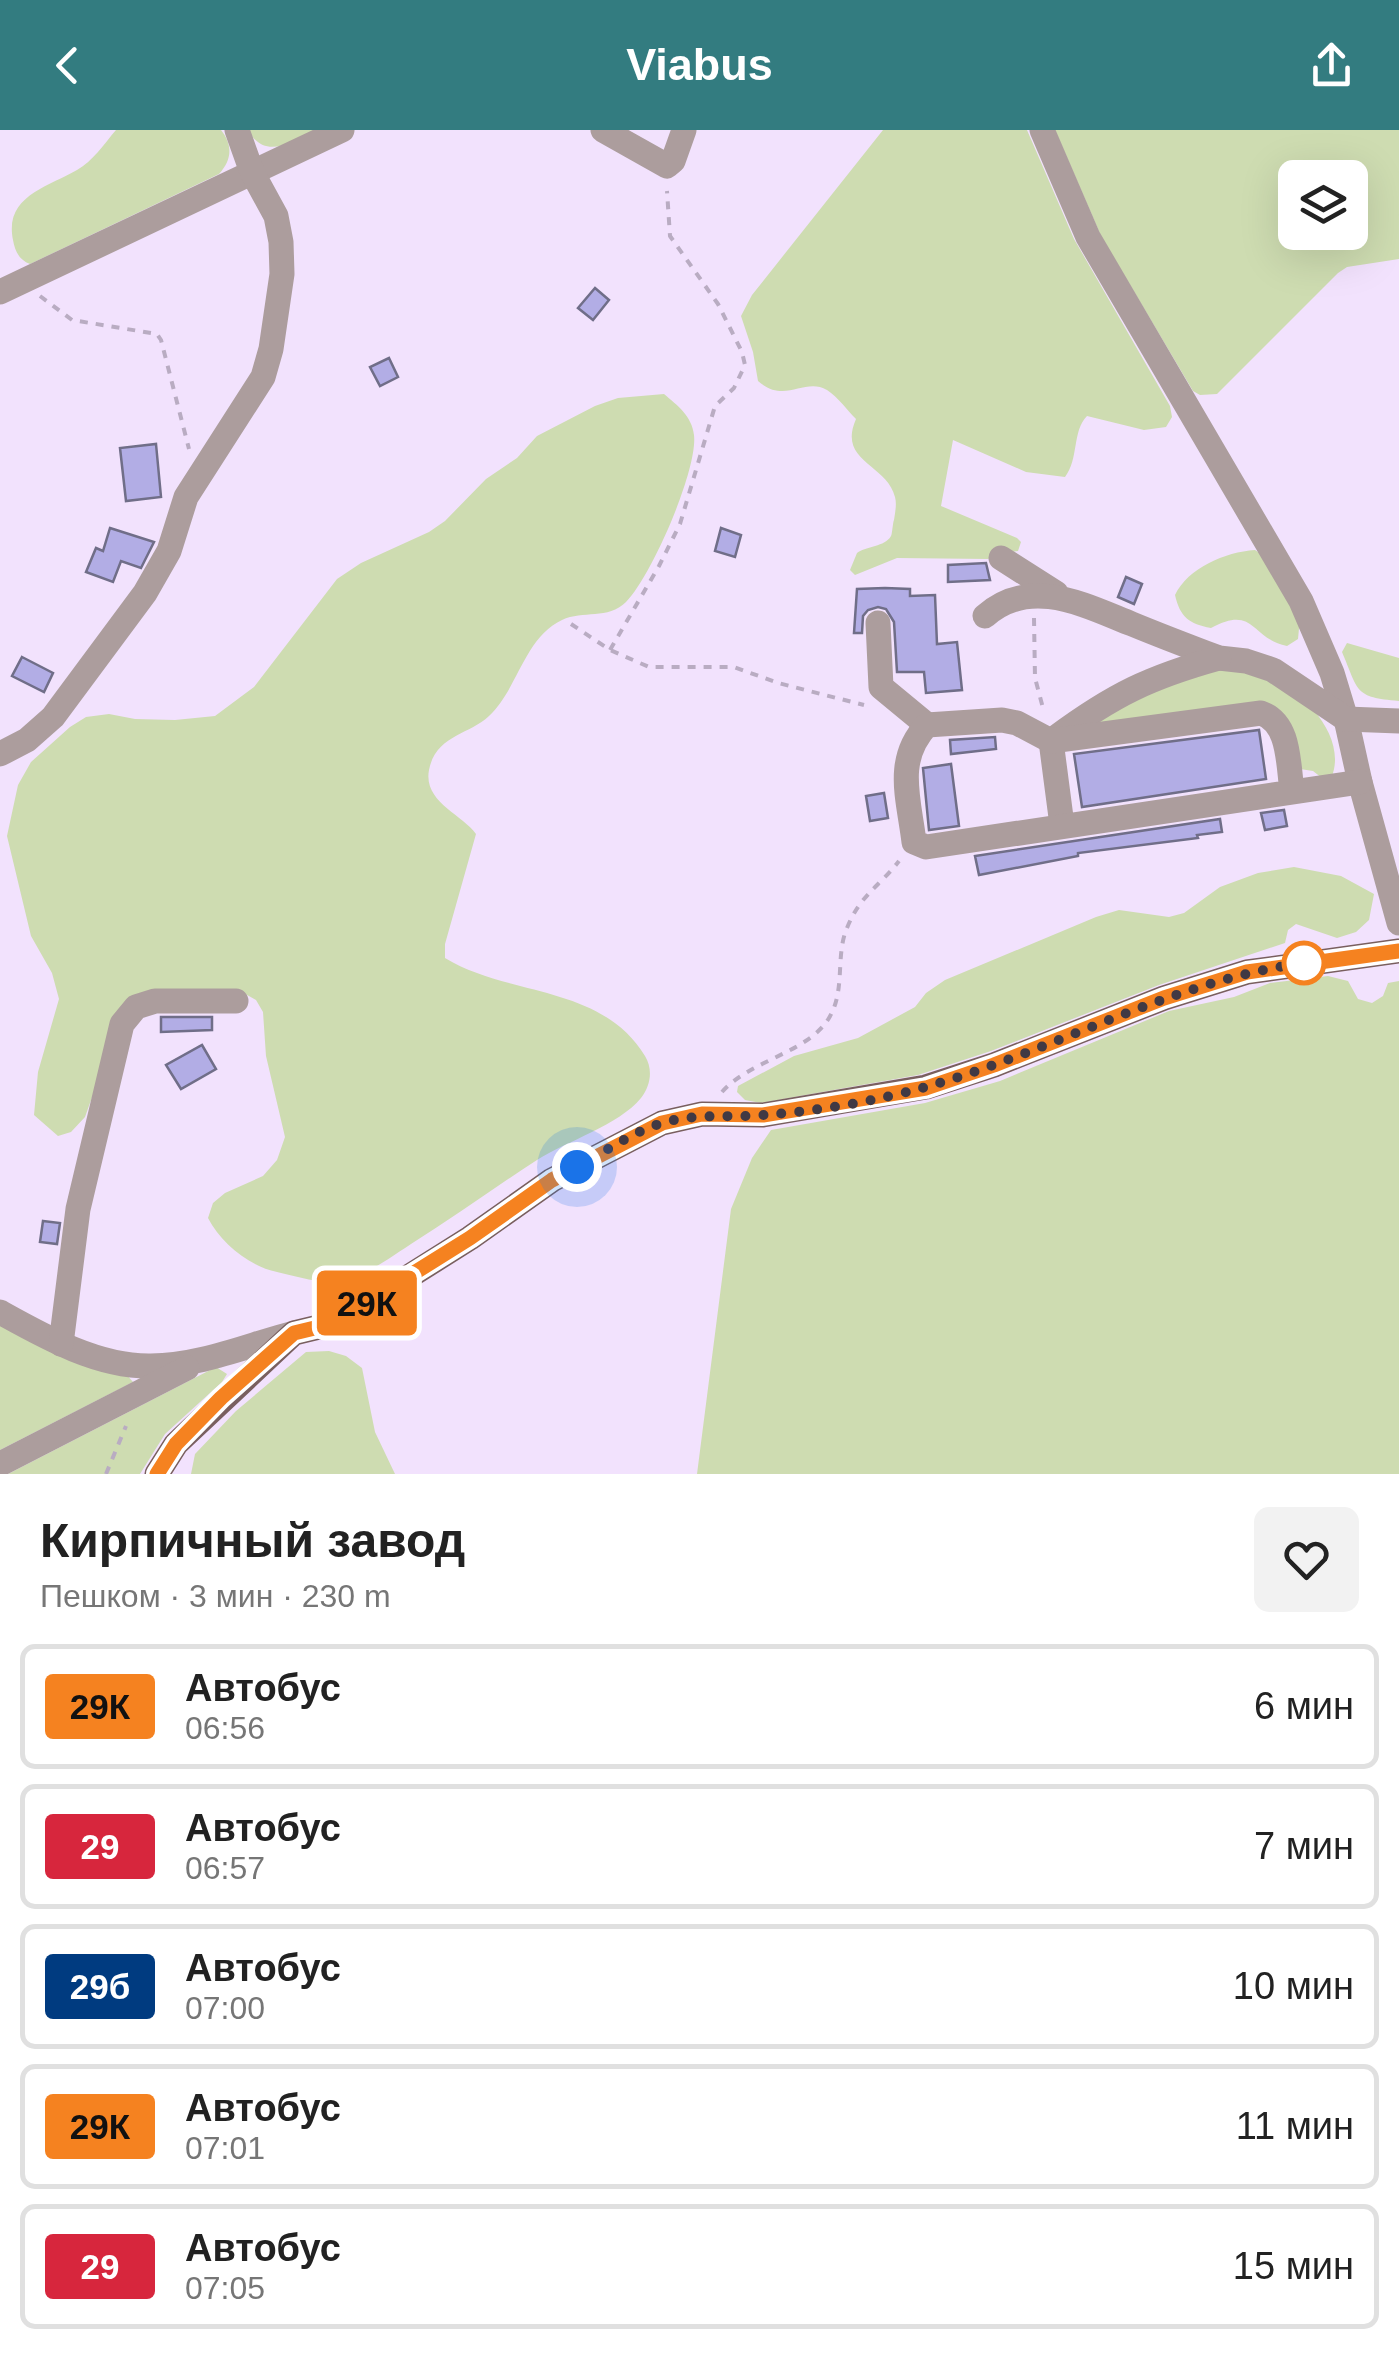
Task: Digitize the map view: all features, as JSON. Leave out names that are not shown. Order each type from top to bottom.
[{"type":"main road","points":[[156,1474],[187,1432],[294,1333],[323,1326],[350,1313],[470,1238],[552,1180],[662,1123],[702,1114],[763,1115],[926,1088],[1164,998],[1247,972],[1399,951]]},
{"type":"street","points":[[0,754],[27,740],[52,717],[152,583],[169,551],[186,497],[263,377],[282,274],[282,242],[276,216],[252,172],[237,130]]},
{"type":"street","points":[[12,286],[342,130]]},
{"type":"street","points":[[603,130],[667,166],[673,161],[684,130]]},
{"type":"street","points":[[1042,130],[1088,237],[1301,601],[1332,673],[1399,923]]},
{"type":"street","points":[[1000,558],[1065,598],[1219,658],[1273,670],[1346,719],[1399,721]]},
{"type":"street","points":[[986,616],[998,606],[1034,596],[1065,598]]},
{"type":"street","points":[[878,623],[881,687],[927,725]]},
{"type":"street","points":[[1051,741],[1125,690],[1162,674],[1219,658]]},
{"type":"street","points":[[1292,790],[1281,726],[1273,717],[1261,713],[1051,741],[1002,720],[927,725],[913,740],[905,766],[914,842],[926,847],[1360,782]]},
{"type":"street","points":[[1051,741],[1062,825]]},
{"type":"street","points":[[61,1344],[78,1209],[122,1024],[136,1007],[155,1001],[236,1001]]},
{"type":"street","points":[[0,1312],[61,1344],[92,1355],[150,1366],[204,1359],[294,1333]]},
{"type":"street","points":[[0,1464],[204,1359]]},
{"type":"path","points":[[610,650],[680,524],[715,406],[734,388],[744,365],[742,352],[718,304],[670,236],[667,166]]},
{"type":"path","points":[[12,286],[72,320],[156,334],[161,340],[189,449],[202,470]]},
{"type":"path","points":[[1034,596],[1036,678],[1051,741]]},
{"type":"path","points":[[571,624],[610,650],[649,667],[734,667],[778,683],[878,708]]},
{"type":"path","points":[[702,1114],[734,1078],[816,1034],[829,1019],[838,999],[845,931],[872,885],[890,872],[914,842]]},
{"type":"path","points":[[106,1474],[123,1432],[150,1388]]},
{"type":"green space","points":[[116,130],[221,130],[228,141],[229,158],[219,174],[30,264],[23,260],[15,248],[12,225],[22,203],[83,166]]},
{"type":"green space","points":[[248,130],[316,130],[270,147],[262,145]]},
{"type":"green space","points":[[883,130],[1027,130],[1074,239],[1170,406],[1172,417],[1166,427],[1144,430],[1087,416],[1079,429],[1065,477],[1026,472],[953,440],[941,506],[1017,538],[1021,542],[1018,551],[988,559],[897,558],[855,575],[850,570],[857,553],[888,540],[891,535],[895,497],[883,477],[858,454],[852,433],[856,419],[831,393],[810,386],[777,391],[758,381],[741,316],[752,295]]},
{"type":"green space","points":[[1055,130],[1399,130],[1399,259],[1347,267],[1217,394],[1200,395],[1193,391],[1101,236]]},
{"type":"green space","points":[[664,394],[690,422],[693,451],[681,497],[648,570],[619,608],[570,617],[549,628],[530,651],[499,705],[481,722],[439,749],[429,770],[432,791],[476,834],[445,944],[445,958],[604,1016],[626,1033],[648,1061],[647,1088],[620,1116],[537,1160],[367,1271],[347,1279],[322,1281],[256,1265],[228,1244],[208,1218],[213,1203],[225,1193],[263,1176],[277,1160],[285,1137],[266,1056],[263,1012],[256,1000],[240,991],[127,999],[85,1117],[71,1132],[58,1136],[34,1115],[38,1072],[59,999],[52,973],[31,936],[7,836],[18,785],[31,762],[86,717],[109,714],[175,720],[215,716],[254,687],[337,579],[445,521],[486,479],[517,458],[537,436],[618,398]]},
{"type":"green space","points":[[1255,550],[1264,556],[1300,618],[1298,639],[1287,646],[1245,621],[1225,622],[1211,628],[1197,624],[1183,614],[1177,603],[1175,595],[1181,585],[1198,569],[1232,554]]},
{"type":"green space","points":[[1347,643],[1399,658],[1399,701],[1360,690],[1342,652]]},
{"type":"green space","points":[[1221,668],[1268,677],[1308,703],[1333,745],[1332,776],[1322,778],[1313,771],[1300,769],[1285,721],[1100,723],[1100,717],[1130,699]]},
{"type":"green space","points":[[1294,867],[1341,876],[1374,894],[1369,920],[1356,932],[1337,938],[1296,924],[1288,930],[1285,943],[1159,985],[991,1051],[918,1075],[761,1103],[745,1100],[737,1092],[738,1086],[794,1056],[858,1038],[915,1007],[926,993],[945,980],[1096,917],[1119,910],[1169,917],[1184,913],[1220,887],[1258,873]]},
{"type":"green space","points":[[1328,976],[1348,981],[1358,999],[1372,1003],[1383,996],[1388,983],[1399,981],[1399,1474],[697,1474],[731,1209],[752,1158],[771,1130],[925,1103],[1000,1081],[1169,1011],[1234,997],[1270,983]]},
{"type":"green space","points":[[0,1324],[126,1374],[133,1382],[0,1450]]},
{"type":"green space","points":[[329,1351],[346,1356],[362,1368],[375,1432],[395,1474],[191,1474],[195,1454],[236,1411],[306,1352]]},
{"type":"green space","points":[[216,1367],[227,1374],[222,1382],[165,1434],[140,1474],[8,1474]]},
{"type":"building","points":[[595,288],[609,300],[593,320],[578,308]]},
{"type":"building","points":[[389,358],[398,377],[380,386],[370,367]]},
{"type":"building","points":[[156,444],[161,497],[126,501],[120,448]]},
{"type":"building","points":[[110,528],[154,542],[141,568],[121,561],[113,582],[86,572],[96,548],[103,551]]},
{"type":"building","points":[[721,528],[741,535],[735,557],[715,551]]},
{"type":"building","points":[[986,563],[990,580],[948,582],[948,565]]},
{"type":"building","points":[[1126,577],[1142,584],[1134,604],[1118,597]]},
{"type":"building","points":[[857,589],[910,589],[910,596],[935,595],[937,644],[957,642],[962,690],[926,693],[924,672],[897,672],[894,622],[886,609],[868,610],[863,616],[862,633],[854,633]]},
{"type":"building","points":[[22,657],[53,673],[44,692],[12,676]]},
{"type":"building","points":[[1259,730],[1266,779],[1082,807],[1074,754]]},
{"type":"building","points":[[995,737],[996,749],[951,754],[950,740]]},
{"type":"building","points":[[951,764],[959,826],[929,830],[923,768]]},
{"type":"building","points":[[884,793],[888,818],[870,821],[866,796]]},
{"type":"building","points":[[1284,810],[1287,826],[1265,830],[1261,813]]},
{"type":"building","points":[[1220,819],[1222,832],[1197,835],[1198,838],[1078,853],[979,875],[975,856]]},
{"type":"building","points":[[161,1017],[212,1017],[212,1030],[161,1032]]},
{"type":"building","points":[[202,1045],[216,1069],[181,1089],[166,1065]]},
{"type":"building","points":[[43,1221],[60,1223],[57,1244],[40,1242]]},
{"type":"bus line","name":"29К","points":[[157,1474],[176,1444],[294,1333],[323,1326],[350,1313],[470,1238],[552,1180],[662,1123],[702,1114],[763,1115],[926,1088],[1164,998],[1247,972],[1399,951]]},
{"type":"route","points":[[577,1167],[662,1123],[702,1114],[763,1115],[926,1088],[1164,998],[1247,972],[1304,963]]}]
